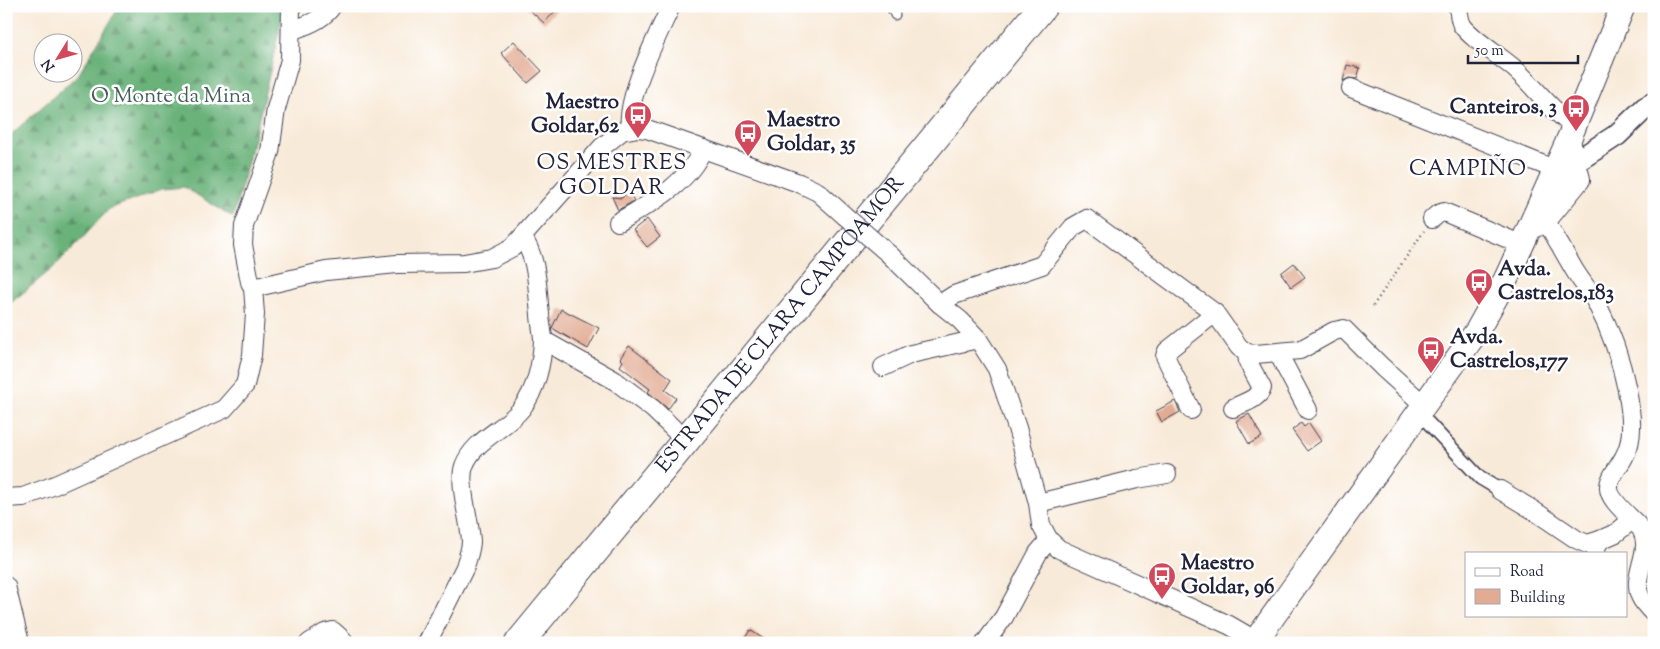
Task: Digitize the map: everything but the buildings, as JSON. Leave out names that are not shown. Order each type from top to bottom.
[{"type":"main road","name":"ESTRADA DE CLARA CAMPOAMOR","points":[[519,643],[1043,6]]},
{"type":"main road","name":"ESTRADA DE CLARA CAMPOAMOR","points":[[539,643],[1062,6]]},
{"type":"main road","points":[[1256,642],[1476,331],[1506,279],[1568,158],[1623,6]]},
{"type":"street","points":[[6,498],[23,497],[55,485],[224,409],[245,385],[252,354],[254,314],[253,288],[250,282],[243,245],[244,226],[270,152],[276,109],[290,60],[291,6]]},
{"type":"street","points":[[292,30],[304,27],[329,11],[332,6]]},
{"type":"street","points":[[630,128],[630,109],[637,85],[671,6]]},
{"type":"street","points":[[1458,6],[1461,21],[1470,34],[1516,70],[1559,116],[1568,158]]},
{"type":"street","points":[[1351,88],[1568,158],[1605,152],[1617,135],[1645,108],[1654,103]]},
{"type":"street","points":[[253,288],[326,271],[397,264],[464,263],[481,261],[502,254],[522,238],[602,147],[622,131],[630,128],[647,129],[799,183],[818,192],[890,255],[978,339],[997,369],[1017,428],[1038,503],[1041,525],[1049,540],[1059,549],[1229,625],[1256,642]]},
{"type":"street","points":[[618,222],[662,197],[695,166],[703,149]]},
{"type":"street","points":[[1432,219],[1444,212],[1513,241],[1533,227],[1555,235],[1572,267],[1596,303],[1616,346],[1627,391],[1631,426],[1630,443],[1625,456],[1610,480],[1608,489],[1613,499],[1641,529],[1645,544],[1639,578],[1639,594],[1646,606],[1654,614]]},
{"type":"street","points":[[940,304],[954,295],[1042,265],[1073,227],[1087,219],[1216,313],[1239,347],[1247,353],[1278,353],[1300,350],[1334,331],[1344,329],[1422,409],[1480,478],[1576,539],[1597,546],[1632,520]]},
{"type":"street","points":[[426,643],[465,567],[471,543],[463,485],[463,469],[474,448],[522,408],[536,380],[543,340],[536,279],[530,248],[522,238]]},
{"type":"street","points":[[1191,410],[1165,356],[1167,351],[1216,313]]},
{"type":"street","points":[[884,367],[911,354],[978,339]]},
{"type":"street","points":[[543,340],[614,380],[653,409],[685,440]]},
{"type":"street","points":[[1233,408],[1258,396],[1262,388],[1248,362],[1247,353]]},
{"type":"street","points":[[1278,353],[1308,410]]},
{"type":"street","points":[[1038,503],[1137,479],[1167,474]]},
{"type":"street","points":[[985,643],[1004,617],[1038,553],[1049,540]]},
{"type":"street","points":[[6,586],[20,643]]},
{"type":"street","points":[[308,643],[325,633],[333,631],[343,640]]},
{"type":"path","points":[[1373,306],[1432,219]]},
{"type":"green space","name":"O Monte da Mina","points":[[118,6],[282,6],[282,18],[265,93],[233,217],[184,187],[162,189],[109,209],[53,268],[6,307],[6,139],[70,82],[82,82],[82,69]]},
{"type":"place","name":"Canteiros, 3","points":[[1576,132]]},
{"type":"place","name":"Maestro Goldar,62","points":[[638,139]]},
{"type":"place","name":"Maestro Goldar, 35","points":[[748,157]]},
{"type":"place","name":"Avda. Castrelos,183","points":[[1479,306]]},
{"type":"place","name":"Avda. Castrelos,177","points":[[1431,374]]},
{"type":"place","name":"Maestro Goldar, 96","points":[[1162,600]]},
{"type":"district","name":"CAMPIÑO","points":[[1468,170]]},
{"type":"district","name":"OS MESTRES GOLDAR","points":[[612,176]]}]
